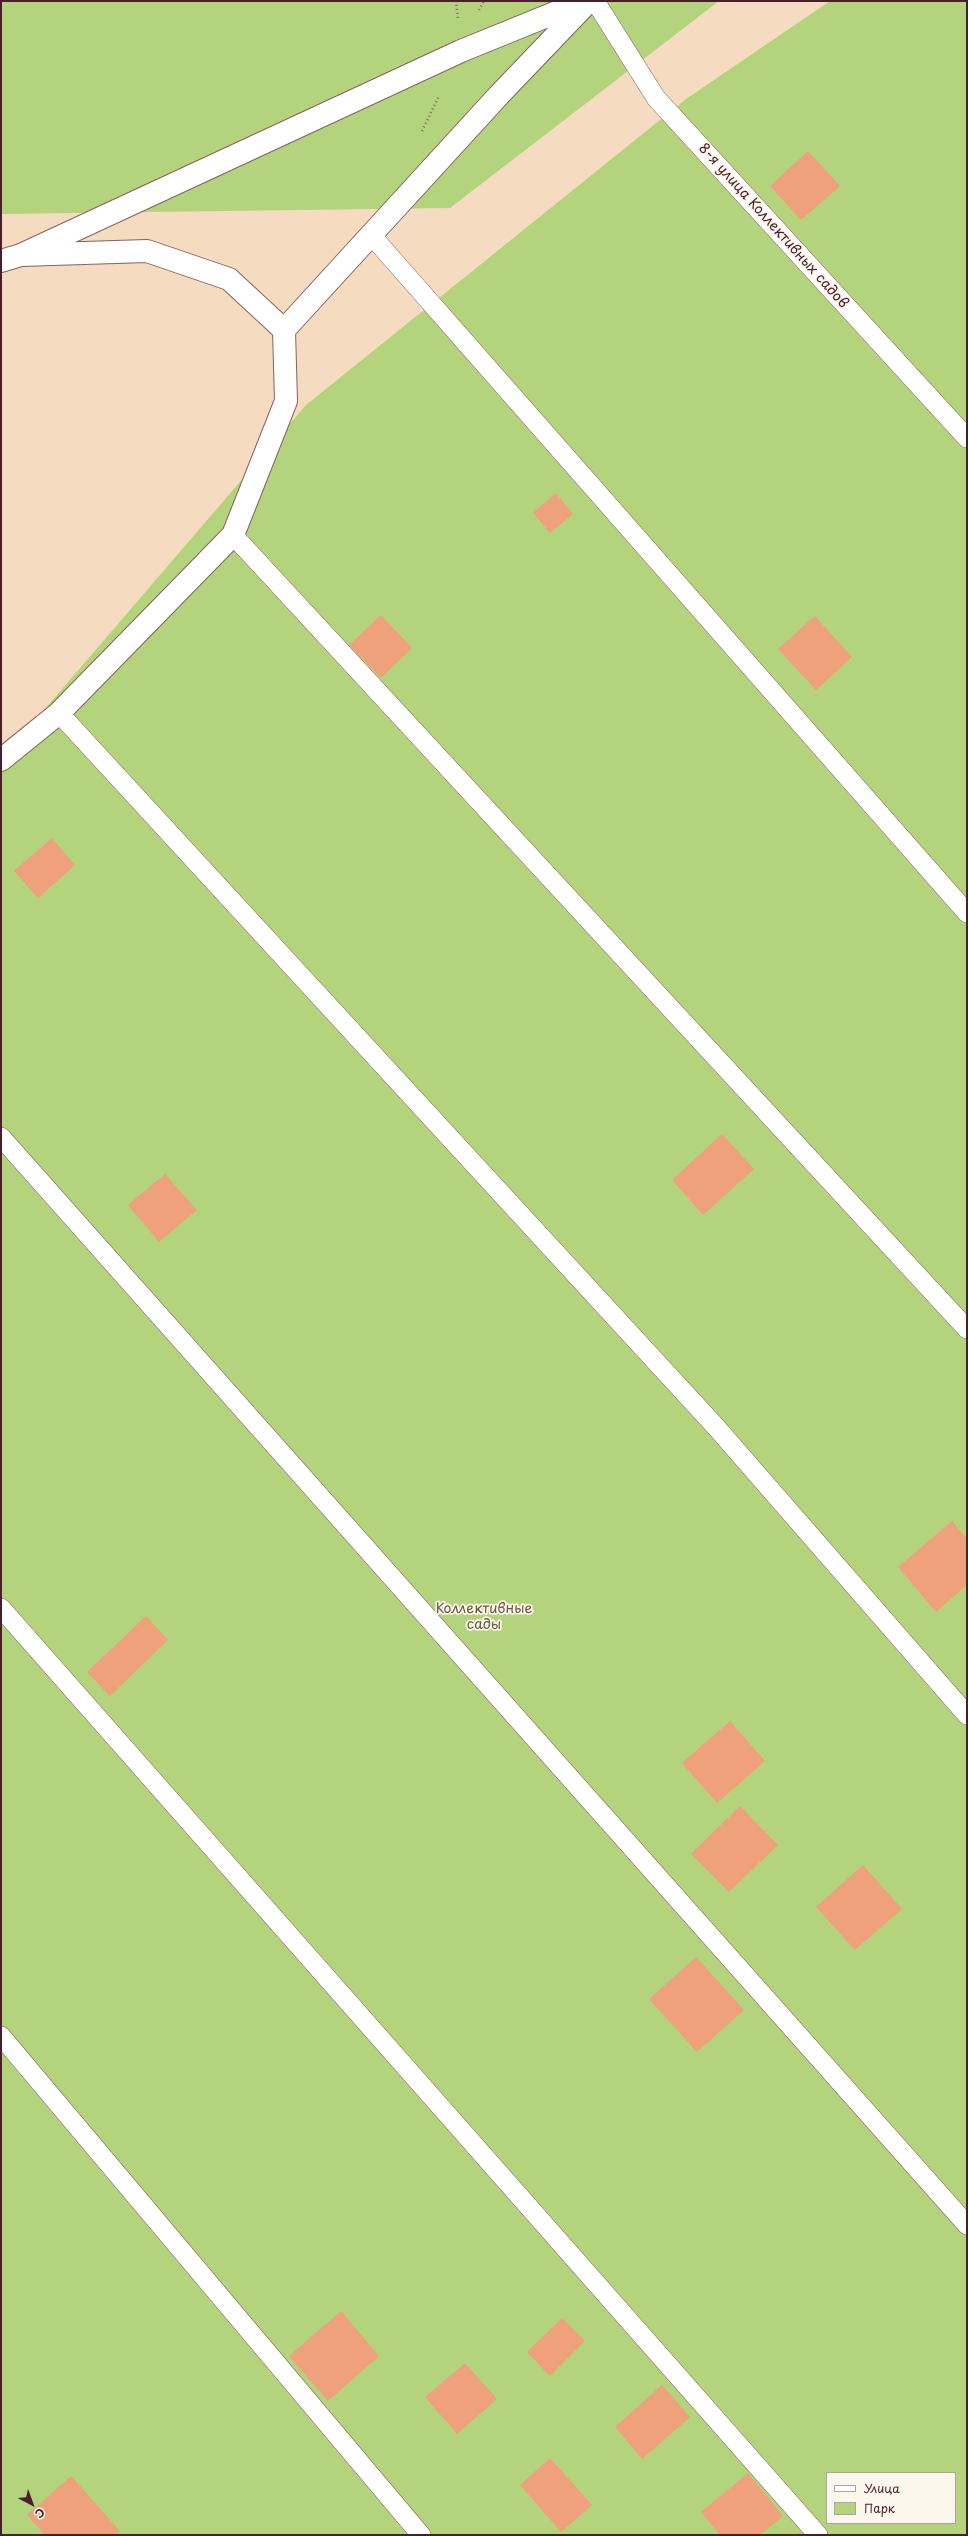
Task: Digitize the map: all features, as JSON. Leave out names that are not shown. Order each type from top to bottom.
[{"type":"street","points":[[11,258],[461,51],[584,1]]},
{"type":"street","points":[[1,760],[59,713],[233,535],[286,401],[284,330],[372,236],[499,95],[589,1]]},
{"type":"street","points":[[11,258],[147,251],[229,279],[284,330]]},
{"type":"lane","name":"8-я улица Коллективных садов","points":[[595,1],[656,98],[967,438]]},
{"type":"lane","points":[[372,236],[967,912]]},
{"type":"lane","points":[[233,535],[967,1329]]},
{"type":"lane","points":[[59,713],[716,1427],[967,1715]]},
{"type":"lane","points":[[1,1137],[967,2225]]},
{"type":"lane","points":[[1,1608],[818,2535]]},
{"type":"lane","points":[[1,2036],[421,2535]]},
{"type":"path","points":[[461,51],[484,1]]},
{"type":"path","points":[[420,136],[440,94]]},
{"type":"green space","points":[[1,1],[719,1],[450,208],[1,214]]},
{"type":"green space","name":"Коллективные сады","points":[[830,1],[967,1],[967,2535],[1,2535],[1,760],[306,405],[686,99]]},
{"type":"building","points":[[808,151],[840,186],[801,220],[770,186]]},
{"type":"building","points":[[556,493],[573,514],[550,533],[533,513]]},
{"type":"building","points":[[381,615],[412,648],[381,678],[349,645]]},
{"type":"building","points":[[815,616],[852,657],[816,690],[778,649]]},
{"type":"building","points":[[52,838],[75,865],[38,898],[14,871]]},
{"type":"building","points":[[722,1134],[754,1169],[703,1215],[672,1180]]},
{"type":"building","points":[[165,1174],[197,1210],[159,1242],[128,1205]]},
{"type":"building","points":[[952,1521],[967,1539],[967,1585],[936,1612],[898,1567]]},
{"type":"building","points":[[146,1616],[168,1640],[110,1696],[87,1672]]},
{"type":"building","points":[[730,1721],[765,1761],[717,1803],[682,1763]]},
{"type":"building","points":[[740,1806],[778,1845],[729,1892],[691,1854]]},
{"type":"building","points":[[863,1865],[902,1909],[855,1950],[816,1907]]},
{"type":"building","points":[[696,1957],[744,2010],[697,2052],[649,1999]]},
{"type":"building","points":[[341,2311],[379,2356],[328,2401],[289,2356]]},
{"type":"building","points":[[562,2318],[585,2341],[550,2376],[527,2352]]},
{"type":"building","points":[[465,2363],[497,2399],[457,2434],[425,2397]]},
{"type":"building","points":[[662,2385],[690,2417],[642,2459],[615,2427]]},
{"type":"building","points":[[550,2458],[592,2505],[561,2532],[520,2485]]},
{"type":"building","points":[[748,2473],[783,2516],[760,2535],[720,2535],[701,2512]]},
{"type":"building","points":[[71,2476],[120,2531],[115,2535],[45,2535],[27,2515]]}]
